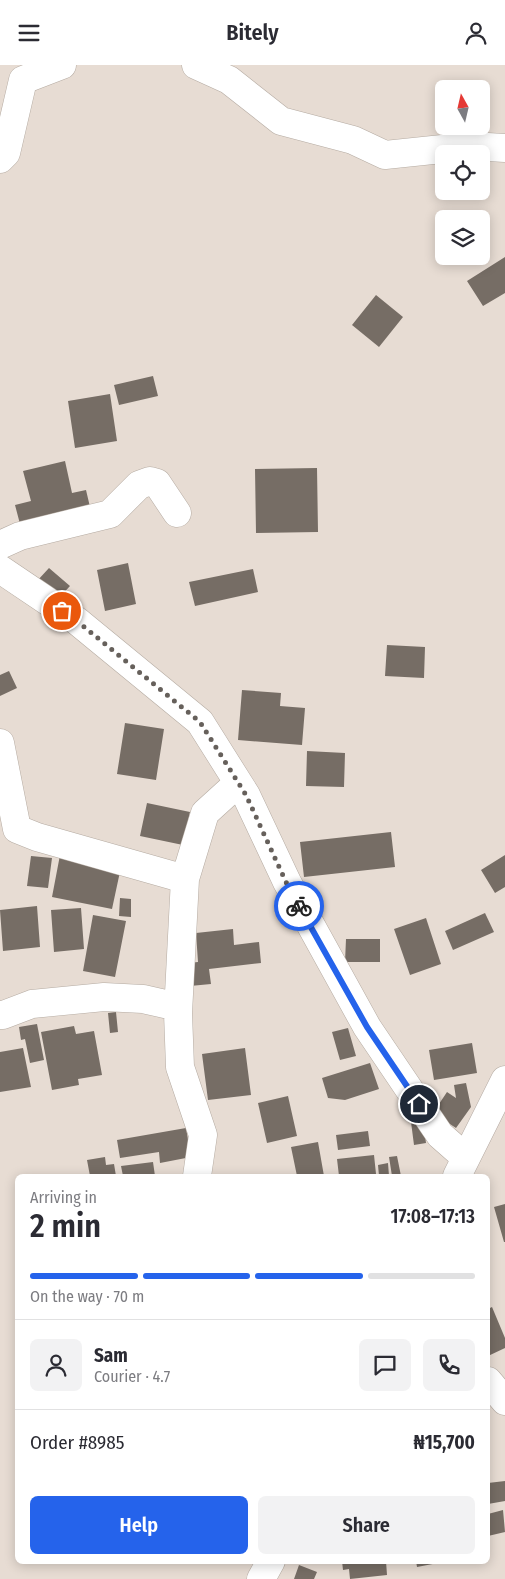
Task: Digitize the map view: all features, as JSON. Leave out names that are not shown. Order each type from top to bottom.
[{"type":"street","points":[[0,159],[6,153],[23,80],[62,65]]},
{"type":"street","points":[[196,65],[229,80],[282,121],[353,140],[385,155],[471,146],[505,148]]},
{"type":"street","points":[[0,545],[20,536],[110,514],[139,485],[150,481],[157,483],[177,513]]},
{"type":"street","points":[[0,569],[77,621],[200,722],[246,795],[286,882],[367,1027],[461,1167],[505,1080]]},
{"type":"street","points":[[0,743],[17,829],[37,837],[185,879]]},
{"type":"street","points":[[197,1174],[203,1135],[180,1067],[178,1007],[185,879],[205,813],[238,783]]},
{"type":"street","points":[[0,1015],[32,1003],[104,997],[143,999],[178,1007]]},
{"type":"street","points":[[490,1383],[505,1401]]},
{"type":"street","points":[[261,1579],[269,1564]]},
{"type":"building","points":[[505,257],[505,293],[483,306],[467,281]]},
{"type":"building","points":[[376,295],[403,317],[379,347],[352,325]]},
{"type":"building","points":[[153,376],[158,396],[119,405],[114,385]]},
{"type":"building","points":[[110,394],[117,441],[75,448],[68,401]]},
{"type":"building","points":[[65,461],[72,493],[86,490],[90,507],[20,524],[15,505],[31,501],[23,471]]},
{"type":"building","points":[[317,468],[318,532],[256,533],[255,469]]},
{"type":"building","points":[[128,563],[136,604],[105,611],[97,570]]},
{"type":"building","points":[[49,568],[70,586],[58,599],[37,581]]},
{"type":"building","points":[[253,569],[258,592],[195,606],[189,582]]},
{"type":"building","points":[[387,645],[425,647],[424,678],[385,676]]},
{"type":"building","points":[[9,671],[17,688],[0,696],[0,675]]},
{"type":"building","points":[[242,690],[281,693],[280,706],[305,708],[302,745],[238,740]]},
{"type":"building","points":[[125,723],[164,729],[156,780],[117,774]]},
{"type":"building","points":[[307,751],[345,753],[344,787],[306,786]]},
{"type":"building","points":[[147,803],[190,812],[183,845],[140,836]]},
{"type":"building","points":[[391,832],[395,867],[304,877],[300,842]]},
{"type":"building","points":[[60,855],[121,867],[112,909],[52,897]]},
{"type":"building","points":[[505,855],[505,887],[495,893],[481,870]]},
{"type":"building","points":[[31,856],[52,858],[48,888],[27,886]]},
{"type":"building","points":[[120,898],[131,899],[131,917],[119,916]]},
{"type":"building","points":[[37,906],[40,947],[3,951],[0,910]]},
{"type":"building","points":[[81,908],[84,949],[54,952],[51,910]]},
{"type":"building","points":[[485,913],[494,932],[453,950],[445,931]]},
{"type":"building","points":[[93,915],[126,921],[115,977],[83,971]]},
{"type":"building","points":[[426,918],[441,964],[410,975],[394,929]]},
{"type":"building","points":[[233,929],[234,945],[259,942],[261,963],[209,969],[211,984],[190,986],[188,963],[198,962],[196,933]]},
{"type":"building","points":[[346,939],[380,939],[380,962],[345,962]]},
{"type":"building","points":[[116,1012],[118,1032],[110,1033],[108,1013]]},
{"type":"building","points":[[37,1024],[44,1060],[30,1063],[25,1039],[21,1040],[19,1027]]},
{"type":"building","points":[[74,1026],[76,1034],[94,1031],[102,1075],[78,1079],[79,1085],[52,1090],[41,1032]]},
{"type":"building","points":[[348,1028],[356,1056],[340,1060],[332,1032]]},
{"type":"building","points":[[472,1043],[477,1073],[434,1080],[429,1050]]},
{"type":"building","points":[[23,1048],[31,1087],[0,1092],[0,1052]]},
{"type":"building","points":[[245,1048],[251,1095],[208,1100],[202,1054]]},
{"type":"building","points":[[370,1063],[379,1089],[345,1100],[328,1098],[322,1078]]},
{"type":"building","points":[[466,1083],[471,1107],[456,1128],[433,1113],[447,1092],[456,1098],[454,1085]]},
{"type":"building","points":[[288,1096],[297,1136],[267,1143],[258,1103]]},
{"type":"building","points":[[423,1120],[426,1143],[414,1145],[411,1122]]},
{"type":"building","points":[[186,1128],[191,1157],[160,1163],[159,1152],[120,1158],[117,1140]]},
{"type":"building","points":[[368,1131],[370,1146],[338,1150],[336,1135]]},
{"type":"building","points":[[318,1142],[324,1174],[297,1174],[291,1147]]},
{"type":"building","points":[[374,1155],[376,1174],[339,1174],[337,1159]]},
{"type":"building","points":[[397,1156],[401,1174],[392,1174],[389,1157]]},
{"type":"building","points":[[105,1157],[106,1165],[114,1164],[116,1174],[90,1174],[87,1160]]},
{"type":"building","points":[[153,1162],[155,1174],[123,1174],[121,1166]]},
{"type":"building","points":[[388,1163],[389,1174],[379,1174],[378,1165]]},
{"type":"building","points":[[505,1204],[505,1242],[504,1242],[494,1207]]},
{"type":"building","points":[[492,1307],[505,1338],[505,1348],[490,1355],[490,1308]]},
{"type":"building","points":[[505,1481],[505,1501],[490,1504],[490,1483]]},
{"type":"building","points":[[503,1510],[505,1532],[490,1536],[490,1513]]},
{"type":"building","points":[[342,1564],[386,1564],[387,1575],[350,1579],[349,1569],[343,1570]]},
{"type":"building","points":[[416,1564],[433,1564],[417,1567]]},
{"type":"building","points":[[299,1565],[317,1572],[314,1579],[294,1579]]},
{"type":"way so far","points":[[62,611],[77,621],[200,722],[246,795],[299,906]]},
{"type":"route","points":[[299,906],[367,1027],[419,1104]]}]
